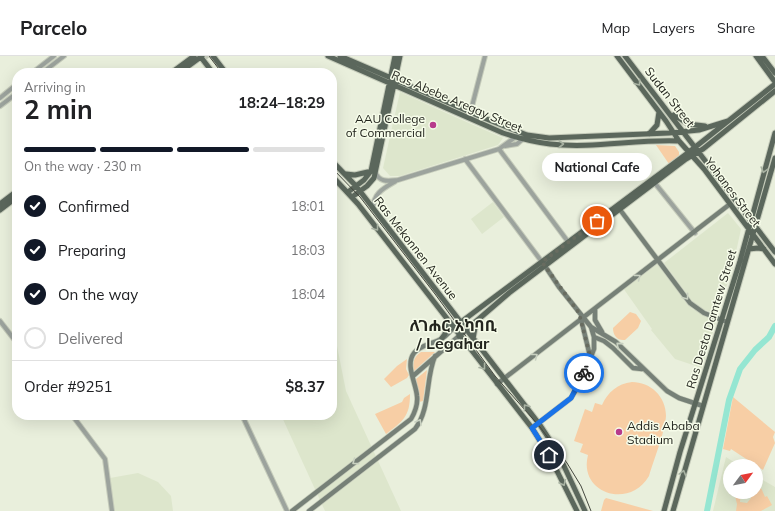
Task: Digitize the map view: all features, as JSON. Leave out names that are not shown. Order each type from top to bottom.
[{"type":"main road","points":[[178,68],[194,56]]},
{"type":"main road","points":[[213,56],[222,68]]},
{"type":"main road","points":[[216,56],[225,68]]},
{"type":"main road","name":"Ras Abebe Aregay Street","points":[[328,56],[470,114],[527,135],[549,138],[606,137],[684,132],[714,126],[728,121]]},
{"type":"main road","name":"Ras Abebe Aregay Street","points":[[340,56],[392,81]]},
{"type":"main road","points":[[352,197],[371,182],[392,81],[395,56]]},
{"type":"main road","points":[[392,81],[400,56]]},
{"type":"main road","name":"Sudan Street","points":[[617,56],[659,110],[679,141],[691,154]]},
{"type":"main road","name":"Sudan Street","points":[[625,56],[697,149]]},
{"type":"main road","points":[[413,376],[509,292],[653,181],[691,154],[728,121],[775,83],[756,56]]},
{"type":"main road","points":[[762,56],[775,73]]},
{"type":"main road","points":[[186,68],[202,57]]},
{"type":"main road","points":[[202,57],[210,68]]},
{"type":"main road","points":[[202,57],[212,68]]},
{"type":"main road","points":[[697,149],[775,91]]},
{"type":"main road","points":[[764,100],[768,97],[775,98]]},
{"type":"main road","points":[[664,106],[676,117],[688,124],[714,126]]},
{"type":"main road","points":[[649,134],[659,120],[659,110]]},
{"type":"main road","name":"Ras Abebe Aregay Street","points":[[470,114],[503,133],[523,140],[552,144],[607,144],[653,140],[679,141]]},
{"type":"main road","name":"Ras Desta Damtew Street","points":[[673,511],[703,406],[748,227],[775,133]]},
{"type":"main road","points":[[606,137],[607,144]]},
{"type":"main road","name":"Yohanes Street","points":[[697,149],[775,252]]},
{"type":"main road","name":"Yohanes Street","points":[[691,154],[775,264]]},
{"type":"main road","name":"Ras Desta Damtew Street","points":[[664,511],[680,452],[772,178],[775,158]]},
{"type":"main road","name":"Ras Mekonnen Avenue","points":[[337,166],[356,186],[538,423],[556,450],[585,511]]},
{"type":"main road","points":[[346,174],[355,175],[373,171]]},
{"type":"main road","points":[[348,192],[373,171]]},
{"type":"main road","name":"Ras Mekonnen Avenue","points":[[337,181],[352,197],[532,428],[549,455],[577,511]]},
{"type":"main road","points":[[0,204],[12,196]]},
{"type":"main road","points":[[0,210],[12,201]]},
{"type":"main road","points":[[739,206],[750,209],[755,203]]},
{"type":"main road","points":[[497,384],[659,261],[730,204]]},
{"type":"main road","points":[[618,208],[696,309],[725,321]]},
{"type":"main road","points":[[749,250],[764,249]]},
{"type":"main road","points":[[544,264],[583,319],[591,327],[616,342],[638,362],[642,369],[667,391],[679,398],[703,406]]},
{"type":"main road","points":[[292,511],[411,419],[415,412],[417,397],[411,360],[414,353],[420,348],[442,338],[470,315],[544,264]]},
{"type":"main road","points":[[595,309],[595,320],[603,333]]},
{"type":"main road","points":[[456,316],[470,315]]},
{"type":"main road","points":[[442,338],[445,334],[447,319]]},
{"type":"main road","points":[[583,319],[590,356]]},
{"type":"main road","points":[[473,340],[476,322]]},
{"type":"main road","points":[[532,428],[571,398],[582,379],[594,349],[594,337],[591,327]]},
{"type":"main road","points":[[594,337],[604,341],[613,348],[633,368],[642,369]]},
{"type":"main road","points":[[450,344],[466,344]]},
{"type":"main road","points":[[309,511],[416,429],[423,415],[430,367],[435,356]]},
{"type":"street","points":[[38,68],[54,56]]},
{"type":"street","points":[[48,68],[64,56]]},
{"type":"street","points":[[470,114],[485,56]]},
{"type":"street","points":[[0,98],[12,88]]},
{"type":"street","points":[[0,106],[12,97]]},
{"type":"street","points":[[501,148],[521,133]]},
{"type":"street","points":[[373,171],[378,178],[383,181],[398,180],[517,144],[527,135]]},
{"type":"street","points":[[501,148],[570,244]]},
{"type":"street","points":[[465,159],[544,264]]},
{"type":"street","points":[[373,210],[374,200],[377,194],[398,180]]},
{"type":"street","points":[[653,181],[695,233]]},
{"type":"street","points":[[0,321],[12,337]]},
{"type":"street","points":[[76,420],[105,459],[112,511]]},
{"type":"street","points":[[244,420],[287,511]]},
{"type":"shaded area","name":"AAU College of Commercial","points":[[400,92],[503,138],[498,145],[400,176],[390,176],[383,168]]},
{"type":"shaded area","points":[[656,145],[675,146],[679,152],[679,155],[669,164]]},
{"type":"shaded area","points":[[493,202],[504,217],[482,234],[471,219]]},
{"type":"shaded area","points":[[728,213],[741,229],[731,275],[715,313],[702,309],[692,301],[664,263]]},
{"type":"shaded area","points":[[659,261],[692,309],[715,317],[714,321],[716,322],[702,368],[675,359],[651,330],[652,329],[623,288]]},
{"type":"shaded area","points":[[630,312],[636,314],[641,321],[638,328],[625,340],[620,340],[615,335],[613,328]]},
{"type":"shaded area","points":[[337,346],[346,391],[401,511],[325,511],[283,420],[337,420]]},
{"type":"shaded area","points":[[421,352],[435,352],[413,372],[414,360]]},
{"type":"shaded area","points":[[407,359],[406,369],[409,375],[407,378],[391,387],[384,379],[397,366]]},
{"type":"shaded area","points":[[427,370],[423,401],[419,402],[416,379]]},
{"type":"shaded area","name":"Addis Ababa Stadium","points":[[632,382],[645,384],[651,387],[660,396],[666,416],[664,430],[649,476],[640,486],[630,492],[618,494],[607,492],[598,487],[590,479],[587,468],[588,455],[580,452],[583,444],[574,441],[585,409],[592,412],[595,403],[602,405],[607,396],[614,389]]},
{"type":"shaded area","points":[[410,394],[409,408],[404,418],[397,426],[386,434],[375,414],[402,402],[404,398]]},
{"type":"shaded area","points":[[733,397],[775,432],[773,437],[775,443],[763,470],[763,459],[746,459],[731,449],[730,451],[723,449]]},
{"type":"shaded area","points":[[723,469],[723,499],[763,499],[763,480],[775,487],[775,511],[713,511]]},
{"type":"shaded area","points":[[138,473],[158,482],[171,496],[173,511],[114,511],[110,478]]},
{"type":"shaded area","points":[[763,492],[772,505],[761,511],[736,511],[736,499],[740,499],[740,502],[747,503],[750,499],[763,499]]},
{"type":"shaded area","points":[[606,498],[653,511],[601,511]]},
{"type":"waterway","points":[[707,511],[729,400],[740,369],[755,350],[769,337],[775,326]]},
{"type":"tram line","points":[[209,56],[218,68]]},
{"type":"tram line","points":[[337,173],[360,197],[435,294],[495,376],[540,427],[567,463],[581,486],[591,511]]},
{"type":"way so far","points":[[584,373],[590,356],[579,313],[542,262],[597,221]]},
{"type":"place","name":"AAU College of Commercial","points":[[433,125]]},
{"type":"place","name":"National Cafe","points":[[597,221]]},
{"type":"place","name":"Addis Ababa Stadium","points":[[619,432]]},
{"type":"district","name":"ለገሐር አካባቢ / Legahar","points":[[453,334]]},
{"type":"route","points":[[549,455],[532,428],[571,398],[584,373]]}]
